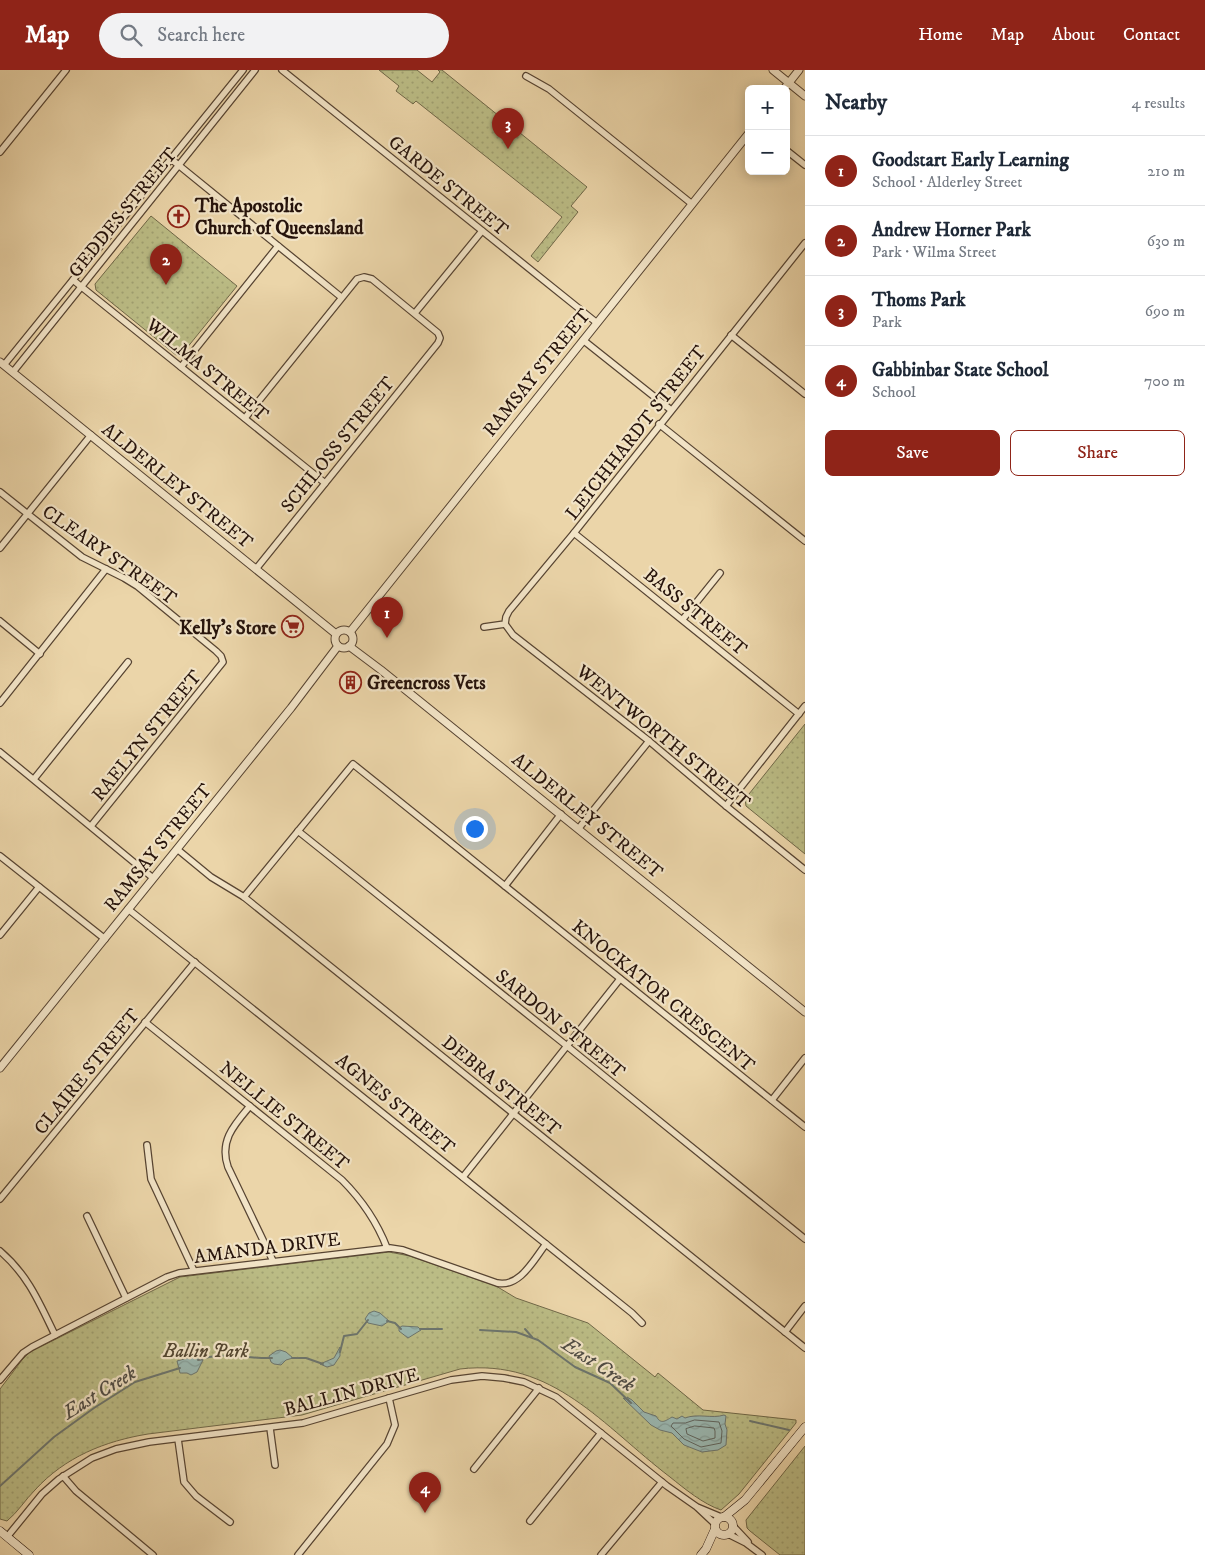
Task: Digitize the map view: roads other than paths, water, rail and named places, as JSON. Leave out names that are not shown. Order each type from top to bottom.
[{"type":"main road","points":[[703,1552],[732,1531],[733,1524],[745,1500],[805,1427]]},
{"type":"main road","points":[[703,1552],[717,1520],[745,1500]]},
{"type":"main road","points":[[722,1517],[729,1518],[733,1524]]},
{"type":"main road","points":[[715,1527],[718,1533],[725,1535]]},
{"type":"main road","points":[[0,1531],[29,1555]]},
{"type":"street","points":[[0,152],[66,70]]},
{"type":"street","name":"GEDDES STREET","points":[[2,363],[73,280],[243,70]]},
{"type":"street","name":"GEDDES STREET","points":[[13,372],[255,70]]},
{"type":"street","name":"GARDE STREET","points":[[282,70],[597,323]]},
{"type":"street","points":[[772,70],[785,85]]},
{"type":"street","points":[[787,85],[799,70]]},
{"type":"street","points":[[526,76],[549,89],[692,204]]},
{"type":"street","points":[[790,88],[805,96]]},
{"type":"street","name":"RAMSAY STREET","points":[[350,632],[745,138]]},
{"type":"street","points":[[790,153],[805,165]]},
{"type":"street","points":[[171,159],[341,297]]},
{"type":"street","points":[[245,418],[355,281],[364,277],[372,279],[415,313],[482,231]]},
{"type":"street","name":"LEICHHARDT STREET","points":[[505,624],[509,611],[574,533],[805,243]]},
{"type":"street","points":[[181,367],[278,246]]},
{"type":"street","name":"WILMA STREET","points":[[73,280],[325,482]]},
{"type":"street","name":"SCHLOSS STREET","points":[[256,568],[436,345],[440,338],[436,331],[415,313]]},
{"type":"street","points":[[731,335],[805,394]]},
{"type":"street","points":[[584,340],[671,410]]},
{"type":"street","name":"ALDERLEY STREET","points":[[2,363],[336,634]]},
{"type":"street","points":[[659,424],[805,541]]},
{"type":"street","points":[[0,548],[90,435]]},
{"type":"street","name":"CLEARY STREET","points":[[0,492],[82,557],[137,586],[216,651],[221,656],[223,662]]},
{"type":"street","name":"BASS STREET","points":[[574,533],[799,714]]},
{"type":"street","points":[[0,703],[106,569]]},
{"type":"street","points":[[683,620],[720,573]]},
{"type":"street","points":[[0,621],[40,654]]},
{"type":"street","points":[[484,627],[505,624]]},
{"type":"street","name":"WENTWORTH STREET","points":[[505,624],[513,634],[649,741],[805,870]]},
{"type":"street","points":[[343,630],[350,632],[353,638],[350,646],[344,648],[338,646],[335,640],[336,634],[343,630]]},
{"type":"street","name":"RAMSAY STREET","points":[[0,1068],[291,708],[338,646]]},
{"type":"street","name":"ALDERLEY STREET","points":[[350,646],[579,828],[805,1012]]},
{"type":"street","points":[[34,779],[128,662]]},
{"type":"street","name":"RAELYN STREET","points":[[91,826],[223,662]]},
{"type":"street","points":[[726,806],[805,706]]},
{"type":"street","points":[[579,828],[649,741]]},
{"type":"street","points":[[0,752],[153,878]]},
{"type":"street","points":[[244,897],[352,764],[350,756]]},
{"type":"street","name":"KNOCKATOR CRESCENT","points":[[352,764],[805,1127]]},
{"type":"street","points":[[504,886],[561,814]]},
{"type":"street","name":"SARDON STREET","points":[[298,831],[805,1239]]},
{"type":"street","name":"DEBRA STREET","points":[[177,849],[211,877],[244,897],[805,1348]]},
{"type":"street","points":[[0,856],[104,939]]},
{"type":"street","points":[[0,935],[39,887]]},
{"type":"street","name":"AGNES STREET","points":[[128,909],[632,1313],[642,1323]]},
{"type":"street","name":"CLAIRE STREET","points":[[0,1199],[194,962]]},
{"type":"street","points":[[463,1177],[620,979]]},
{"type":"street","name":"NELLIE STREET","points":[[145,1022],[350,1188],[372,1216],[387,1248]]},
{"type":"street","points":[[772,1100],[805,1058]]},
{"type":"street","points":[[250,1106],[228,1135],[225,1157],[273,1261]]},
{"type":"street","points":[[147,1145],[151,1179],[194,1271]]},
{"type":"street","points":[[87,1216],[126,1298]]},
{"type":"street","name":"AMANDA DRIVE","points":[[0,1380],[23,1353],[172,1275],[387,1248],[403,1250],[504,1284],[511,1283],[519,1278],[546,1244]]},
{"type":"street","points":[[0,1251],[17,1266],[28,1280],[55,1335]]},
{"type":"street","points":[[785,1332],[805,1306]]},
{"type":"street","name":"BALLIN DRIVE","points":[[7,1537],[42,1494],[63,1476],[92,1458],[116,1449],[138,1444],[309,1422],[451,1380],[472,1376],[504,1378],[524,1382],[539,1388],[565,1404],[662,1482],[697,1507],[715,1527]]},
{"type":"street","points":[[474,1469],[539,1388]]},
{"type":"street","points":[[298,1555],[387,1444],[395,1425],[389,1398]]},
{"type":"street","points":[[270,1428],[275,1465]]},
{"type":"street","points":[[530,1521],[601,1433]]},
{"type":"street","points":[[178,1439],[184,1482],[196,1496],[230,1522]]},
{"type":"street","points":[[63,1476],[76,1491],[153,1555]]},
{"type":"street","points":[[601,1555],[662,1482]]},
{"type":"street","name":"BALLIN DRIVE","points":[[697,1507],[722,1517]]},
{"type":"street","points":[[733,1524],[762,1555]]},
{"type":"street","points":[[725,1535],[755,1549]]},
{"type":"water","points":[[374,1311],[380,1313],[389,1321],[382,1326],[368,1323],[365,1319],[369,1313]]},
{"type":"water","points":[[402,1326],[418,1327],[421,1330],[408,1338],[399,1331],[399,1328]]},
{"type":"water","points":[[340,1347],[340,1356],[334,1365],[327,1367],[320,1364],[334,1358]]},
{"type":"water","points":[[280,1350],[293,1358],[286,1360],[281,1365],[274,1364],[269,1356]]},
{"type":"water","points":[[195,1356],[199,1360],[203,1360],[197,1372],[191,1375],[180,1373],[177,1361]]},
{"type":"water","points":[[627,1397],[644,1412],[656,1416],[661,1421],[672,1417],[677,1419],[682,1416],[685,1418],[724,1415],[726,1416],[725,1424],[727,1430],[726,1445],[718,1450],[702,1452],[684,1445],[672,1433],[651,1425],[623,1398],[629,1400]]},
{"type":"waterway","name":"East Creek","points":[[340,1352],[344,1336],[357,1334],[368,1320]]},
{"type":"waterway","name":"East Creek","points":[[387,1321],[395,1323],[401,1329]]},
{"type":"waterway","name":"East Creek","points":[[420,1329],[442,1329]]},
{"type":"waterway","name":"East Creek","points":[[525,1329],[532,1337]]},
{"type":"waterway","name":"East Creek","points":[[480,1330],[516,1332],[538,1340],[575,1367],[610,1383],[631,1403]]},
{"type":"waterway","name":"East Creek","points":[[198,1360],[216,1356],[272,1358]]},
{"type":"waterway","name":"East Creek","points":[[292,1358],[306,1358],[323,1364]]},
{"type":"waterway","name":"East Creek","points":[[0,1486],[54,1437],[94,1408],[135,1382],[180,1368]]},
{"type":"waterway","name":"East Creek","points":[[750,1421],[789,1430]]},
{"type":"place","name":"Thoms Park","points":[[508,149]]},
{"type":"place","name":"The Apostolic Church of Queensland","points":[[179,216]]},
{"type":"place","name":"Andrew Horner Park","points":[[166,285]]},
{"type":"place","name":"Kelly's Store","points":[[292,627]]},
{"type":"place","name":"Goodstart Early Learning","points":[[387,638]]},
{"type":"place","name":"Greencross Vets","points":[[351,682]]},
{"type":"place","name":"Gabbinbar State School","points":[[425,1513]]},
{"type":"park label","name":"Ballin Park","points":[[206,1350]]}]
